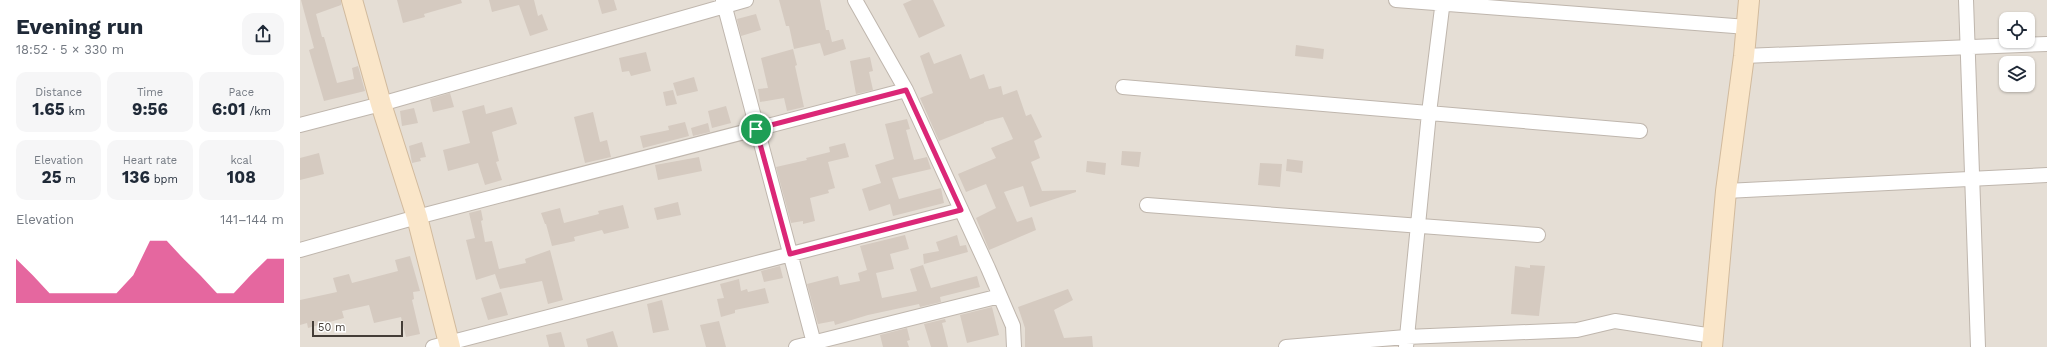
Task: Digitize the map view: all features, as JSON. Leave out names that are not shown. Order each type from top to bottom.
[{"type":"main road","points":[[352,0],[381,104],[417,217],[444,346]]},
{"type":"main road","points":[[1712,342],[1726,191],[1744,56],[1749,0]]},
{"type":"street","points":[[300,125],[381,104],[724,3],[746,0]]},
{"type":"street","points":[[855,0],[906,90],[961,210],[1013,326],[1014,347]]},
{"type":"street","points":[[1396,0],[1443,2],[1747,26]]},
{"type":"street","points":[[1966,0],[1978,347]]},
{"type":"street","points":[[1406,342],[1429,113],[1443,2]]},
{"type":"street","points":[[724,3],[814,345]]},
{"type":"street","points":[[1744,56],[2047,44]]},
{"type":"street","points":[[1123,87],[1640,131]]},
{"type":"street","points":[[300,250],[417,217],[906,90]]},
{"type":"street","points":[[1726,191],[2047,175]]},
{"type":"street","points":[[1147,205],[1538,235]]},
{"type":"street","points":[[444,346],[961,210]]},
{"type":"street","points":[[796,347],[814,345],[1000,296]]},
{"type":"street","points":[[1286,347],[1406,342],[1578,330],[1615,322],[1712,342]]},
{"type":"shaded area","points":[[300,0],[2047,0],[2047,347],[300,347]]},
{"type":"building","points":[[301,0],[341,0],[341,5],[316,14],[322,37],[324,37],[337,83],[354,79],[352,68],[358,66],[365,91],[324,101],[309,50],[314,48]]},
{"type":"building","points":[[397,0],[461,0],[462,3],[424,14],[425,17],[403,23]]},
{"type":"building","points":[[489,0],[534,0],[538,16],[542,14],[548,30],[530,36],[519,5],[492,12]]},
{"type":"building","points":[[598,0],[614,0],[617,10],[602,14]]},
{"type":"building","points":[[779,0],[820,0],[826,30],[829,30],[832,42],[843,39],[846,49],[824,56],[820,43],[794,49],[789,26],[786,26]]},
{"type":"building","points":[[912,0],[933,0],[945,26],[919,38],[903,4]]},
{"type":"building","points":[[756,14],[761,30],[741,36],[737,19]]},
{"type":"building","points":[[1296,45],[1324,49],[1323,59],[1295,56]]},
{"type":"building","points":[[793,49],[797,65],[795,66],[804,107],[787,111],[784,98],[760,102],[758,89],[768,88],[761,58]]},
{"type":"building","points":[[646,52],[651,71],[631,76],[629,71],[622,72],[619,58]]},
{"type":"building","points":[[929,52],[934,64],[961,54],[970,79],[984,74],[989,89],[1001,86],[1003,95],[1017,90],[1026,116],[1031,114],[1042,137],[1034,141],[1040,158],[1031,162],[1042,191],[1076,190],[1076,192],[1030,207],[1023,186],[1004,192],[1017,222],[1032,217],[1036,230],[989,250],[976,218],[996,208],[986,184],[966,192],[958,174],[996,158],[991,148],[1013,139],[1003,117],[984,122],[939,141],[920,98],[933,93],[920,56]]},
{"type":"building","points":[[870,57],[873,71],[869,72],[873,90],[856,94],[850,61]]},
{"type":"building","points":[[694,77],[698,91],[677,96],[673,83]]},
{"type":"building","points":[[673,90],[677,104],[666,106],[663,92]]},
{"type":"building","points":[[450,93],[454,107],[433,112],[430,99]]},
{"type":"building","points":[[484,105],[486,114],[512,107],[517,124],[492,132],[499,161],[496,162],[502,180],[485,185],[478,163],[448,171],[443,150],[470,143],[462,111]]},
{"type":"building","points":[[726,106],[731,123],[712,128],[708,111]]},
{"type":"building","points":[[414,108],[418,123],[402,126],[400,111]]},
{"type":"building","points":[[593,112],[600,142],[607,140],[611,157],[585,163],[574,117]]},
{"type":"building","points":[[907,119],[910,129],[906,130],[914,160],[927,157],[931,169],[892,178],[899,199],[941,188],[944,203],[893,216],[890,204],[869,211],[862,189],[881,183],[875,165],[894,159],[885,124]]},
{"type":"building","points":[[685,122],[689,136],[643,148],[640,136],[669,130],[668,126]]},
{"type":"building","points":[[708,123],[710,132],[693,136],[691,128]]},
{"type":"building","points":[[422,142],[426,157],[420,158],[421,161],[412,163],[409,146]]},
{"type":"building","points":[[845,143],[849,157],[828,162],[835,188],[828,190],[829,193],[810,198],[815,221],[803,224],[803,221],[791,223],[776,167],[807,160],[806,158],[830,152],[829,147]]},
{"type":"building","points":[[1122,151],[1141,152],[1139,167],[1121,165]]},
{"type":"building","points":[[319,153],[324,174],[300,180],[300,158]]},
{"type":"building","points":[[699,157],[702,171],[658,180],[655,165]]},
{"type":"building","points":[[1287,159],[1303,161],[1302,173],[1286,171]]},
{"type":"building","points":[[1087,161],[1106,163],[1105,175],[1086,172]]},
{"type":"building","points":[[1260,163],[1282,164],[1280,187],[1258,185]]},
{"type":"building","points":[[678,202],[681,215],[657,220],[654,208]]},
{"type":"building","points":[[623,205],[629,228],[604,234],[602,230],[574,237],[575,241],[552,246],[546,224],[541,213],[560,208],[564,223],[599,214],[598,211]]},
{"type":"building","points":[[481,210],[483,220],[481,221],[485,242],[492,241],[499,269],[526,263],[525,259],[550,250],[563,300],[548,304],[542,281],[500,289],[495,274],[476,280],[466,240],[475,238],[469,213]]},
{"type":"building","points":[[905,235],[909,249],[890,254],[894,269],[876,273],[882,298],[917,291],[910,269],[923,265],[931,288],[977,276],[980,287],[940,297],[941,302],[920,307],[919,304],[868,315],[835,325],[834,321],[818,324],[807,284],[838,276],[840,285],[860,281],[858,273],[867,270],[860,246]]},
{"type":"building","points":[[957,235],[960,246],[966,245],[968,252],[924,264],[923,254],[939,251],[936,242]]},
{"type":"building","points":[[410,256],[420,291],[413,292],[414,299],[412,300],[420,334],[406,337],[401,317],[374,323],[369,305],[342,311],[344,318],[308,328],[307,323],[300,325],[300,300],[337,292],[333,278],[349,274],[352,283],[398,271],[395,260]]},
{"type":"building","points":[[1530,265],[1545,266],[1539,316],[1511,314],[1515,266],[1530,268]]},
{"type":"building","points":[[780,266],[783,278],[764,282],[761,271]]},
{"type":"building","points":[[739,279],[741,291],[747,289],[748,292],[765,288],[769,303],[735,310],[735,313],[721,317],[717,299],[724,298],[720,284]]},
{"type":"building","points":[[1068,289],[1073,300],[1054,310],[1064,338],[1092,336],[1093,347],[1025,347],[1025,328],[1018,307]]},
{"type":"building","points":[[501,292],[508,315],[488,320],[481,298]]},
{"type":"building","points":[[662,300],[669,330],[653,333],[647,304]]},
{"type":"building","points":[[992,307],[999,335],[967,343],[960,315]]},
{"type":"building","points":[[945,319],[946,322],[942,323],[948,347],[931,347],[924,324]]},
{"type":"building","points":[[719,321],[726,347],[706,347],[700,325]]},
{"type":"building","points":[[907,328],[910,340],[907,341],[909,347],[883,347],[880,335]]},
{"type":"building","points":[[613,331],[618,347],[588,347],[586,339]]},
{"type":"building","points":[[561,332],[565,347],[549,347],[546,335]]},
{"type":"route","points":[[906,90],[961,210],[790,254],[756,129],[906,90]]}]
